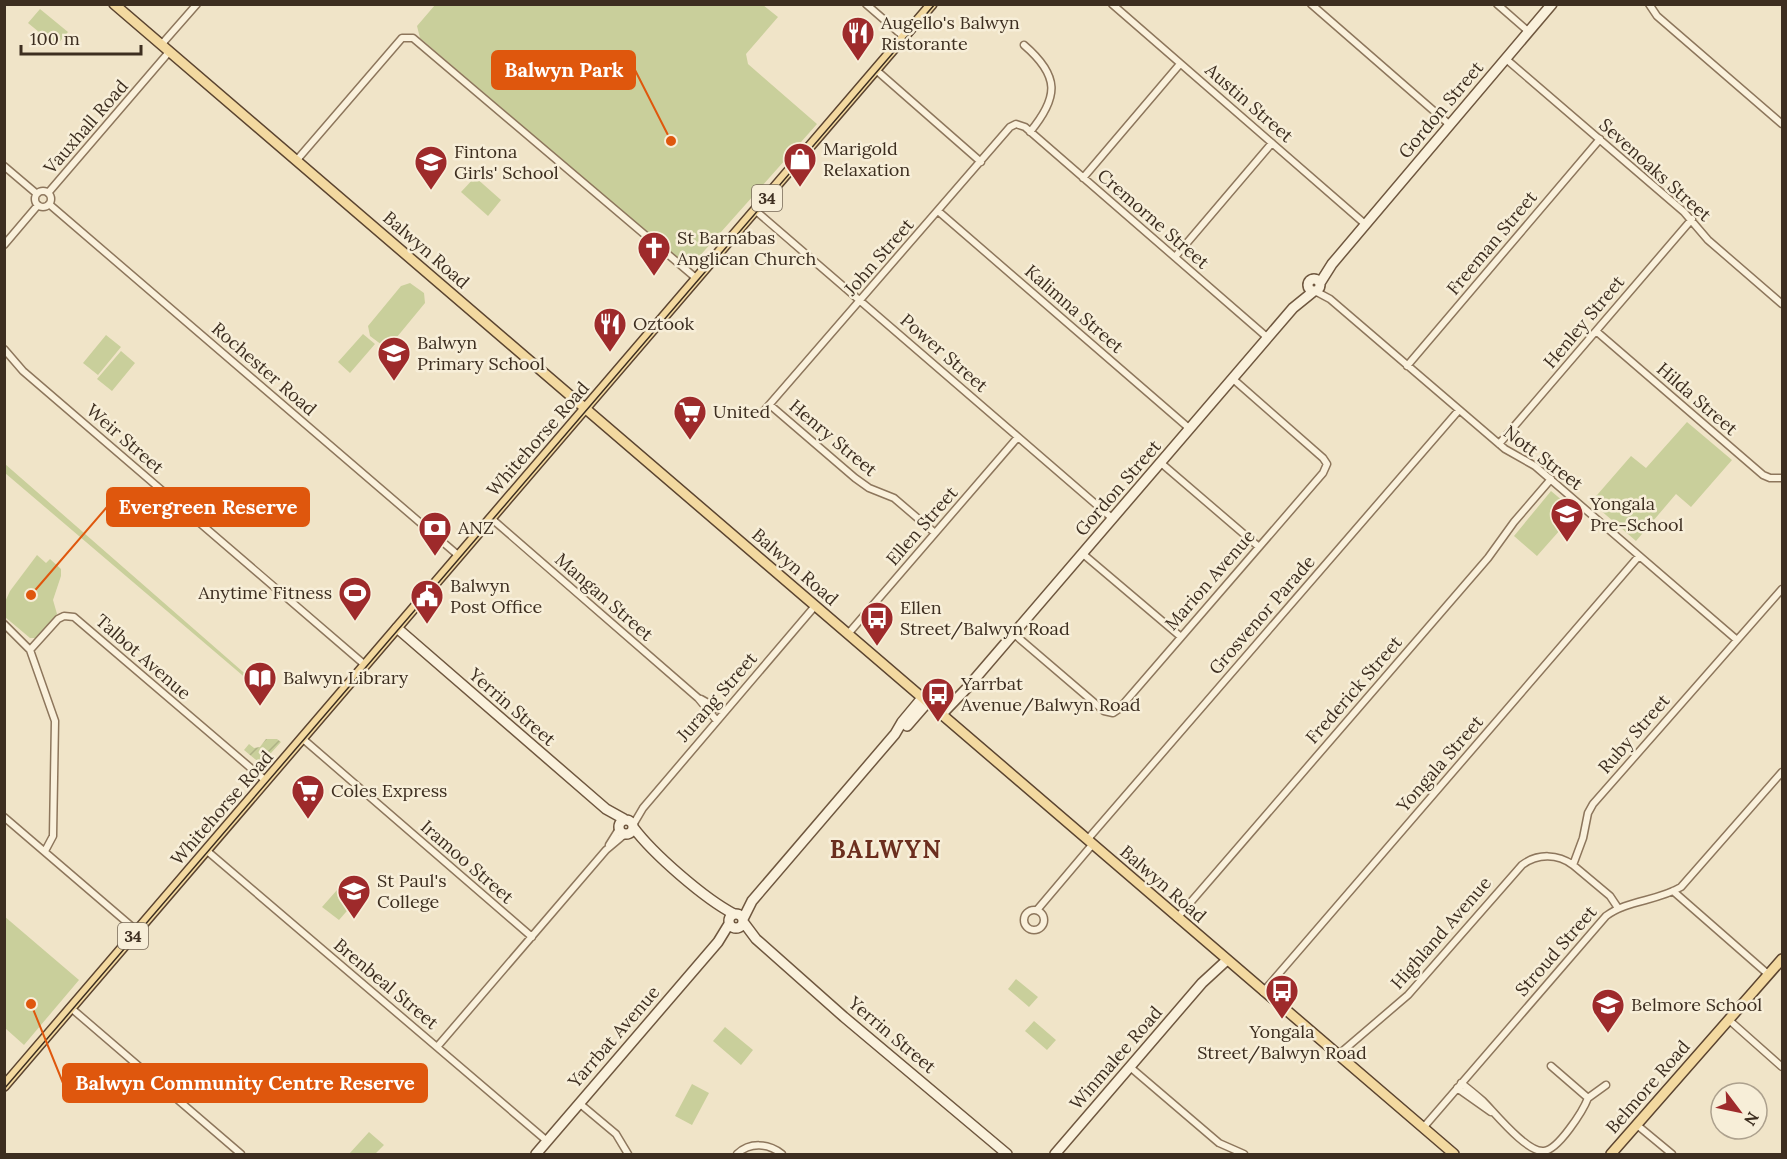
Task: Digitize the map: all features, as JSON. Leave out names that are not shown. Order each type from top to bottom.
[{"type":"main road","name":"Balwyn Road","points":[[114,4],[1454,1155]]},
{"type":"main road","name":"Whitehorse Road","points":[[4,1086],[932,4]]},
{"type":"main road","name":"Belmore Road","points":[[1611,1155],[1782,959]]},
{"type":"street","name":"Vauxhall Road","points":[[48,193],[165,49],[197,4]]},
{"type":"street","points":[[866,4],[904,37]]},
{"type":"street","name":"Austin Street","points":[[1112,4],[1365,224]]},
{"type":"street","points":[[1311,4],[1450,125]]},
{"type":"street","points":[[1497,4],[1529,32]]},
{"type":"street","name":"Gordon Street","points":[[943,717],[961,701],[967,688],[1293,308],[1315,286],[1552,4]]},
{"type":"street","points":[[1649,4],[1658,16],[1782,124]]},
{"type":"street","points":[[296,161],[402,38],[413,39],[697,279]]},
{"type":"street","points":[[1024,45],[1044,64],[1050,82],[1047,108],[1030,132]]},
{"type":"street","name":"Sevenoaks Street","points":[[1506,59],[1692,219],[1708,240],[1782,304]]},
{"type":"street","points":[[1083,178],[1180,64]]},
{"type":"street","points":[[876,70],[981,162]]},
{"type":"street","name":"Cremorne Street","points":[[1017,124],[1030,132],[1268,338]]},
{"type":"street","name":"John Street","points":[[764,412],[1010,127],[1017,124]]},
{"type":"street","name":"Freeman Street","points":[[1407,366],[1600,139]]},
{"type":"street","points":[[1174,257],[1272,143]]},
{"type":"street","points":[[4,166],[37,194]]},
{"type":"street","points":[[48,193],[51,198],[49,204],[42,207],[38,205],[35,200],[37,194],[48,193]]},
{"type":"street","name":"Rochester Road","points":[[49,204],[459,556]]},
{"type":"street","points":[[4,245],[38,205]]},
{"type":"street","name":"Power Street","points":[[756,211],[1113,519]]},
{"type":"street","name":"Kalimna Street","points":[[938,211],[1190,429]]},
{"type":"street","name":"Henley Street","points":[[1499,444],[1692,219]]},
{"type":"street","name":"Nott Street","points":[[1315,286],[1499,444],[1509,452],[1530,462],[1551,479],[1737,640]]},
{"type":"street","name":"Hilda Street","points":[[1596,331],[1763,476],[1782,478]]},
{"type":"street","name":"Weir Street","points":[[4,349],[23,371],[365,665]]},
{"type":"street","name":"Marion Avenue","points":[[1014,634],[1104,711],[1112,713],[1119,708],[1323,473],[1327,464],[1323,458],[1233,380]]},
{"type":"street","name":"Henry Street","points":[[770,405],[863,484],[894,498],[935,533]]},
{"type":"street","name":"Grosvenor Parade","points":[[1037,910],[1090,843],[1459,410]]},
{"type":"street","name":"Ellen Street","points":[[848,634],[1018,437]]},
{"type":"street","points":[[1161,463],[1258,547]]},
{"type":"street","name":"Frederick Street","points":[[1177,918],[1488,558],[1514,522],[1551,479]]},
{"type":"street","name":"Mangan Street","points":[[492,519],[698,698],[717,721]]},
{"type":"street","points":[[1083,554],[1181,637]]},
{"type":"street","name":"Yongala Street","points":[[1263,992],[1639,556]]},
{"type":"street","name":"Ruby Street","points":[[1573,865],[1583,838],[1588,813],[1593,804],[1782,589]]},
{"type":"street","name":"Jurang Street","points":[[437,1047],[815,606]]},
{"type":"street","name":"Talbot Avenue","points":[[30,650],[58,619],[63,616],[74,617],[266,782]]},
{"type":"street","points":[[4,624],[30,650],[55,722],[52,836],[45,851]]},
{"type":"street","name":"Yerrin Street","points":[[397,628],[844,1017],[1007,1155]]},
{"type":"street","name":"Mangan Street","points":[[698,698],[724,712]]},
{"type":"street","name":"Yarrbat Avenue","points":[[536,1155],[895,734],[906,726],[925,701]]},
{"type":"street","name":"Iramoo Street","points":[[303,739],[532,937]]},
{"type":"street","name":"Stroud Street","points":[[1423,1128],[1606,916],[1618,908],[1673,891],[1688,879],[1782,772]]},
{"type":"street","points":[[4,817],[138,931]]},
{"type":"street","name":"Brenbeal Street","points":[[207,850],[547,1141]]},
{"type":"street","name":"Highland Avenue","points":[[1338,1055],[1408,995],[1522,865],[1544,856],[1560,858],[1573,865]]},
{"type":"street","points":[[1573,865],[1610,896],[1618,908]]},
{"type":"street","points":[[1673,891],[1768,975]]},
{"type":"street","name":"Winmalee Road","points":[[1055,1154],[1224,958]]},
{"type":"street","points":[[71,1008],[242,1155]]},
{"type":"street","points":[[1729,1020],[1782,1067]]},
{"type":"street","points":[[1551,1066],[1588,1098]]},
{"type":"street","points":[[1130,1067],[1219,1143],[1244,1155]]},
{"type":"street","points":[[1459,1085],[1496,1116],[1514,1135],[1540,1153],[1551,1148],[1580,1115],[1588,1098],[1606,1085]]},
{"type":"street","points":[[579,1103],[616,1134],[628,1155]]},
{"type":"street","points":[[1637,1125],[1672,1155]]},
{"type":"street","points":[[737,1155],[742,1150],[756,1145],[772,1148],[782,1155]]},
{"type":"green space","points":[[435,5],[763,5],[778,17],[746,54],[748,64],[817,124],[689,268],[420,38],[417,26]]},
{"type":"green space","points":[[40,9],[68,32],[56,46],[28,23]]},
{"type":"green space","points":[[475,177],[501,200],[488,216],[461,192]]},
{"type":"green space","points":[[410,283],[424,293],[425,303],[392,343],[382,345],[370,336],[368,326],[401,286]]},
{"type":"green space","points":[[363,334],[375,344],[350,373],[338,362]]},
{"type":"green space","points":[[106,335],[121,347],[98,375],[83,363]]},
{"type":"green space","points":[[121,351],[135,363],[112,391],[97,379]]},
{"type":"green space","points":[[1687,422],[1732,460],[1691,507],[1676,494],[1636,541],[1591,502],[1631,456],[1646,468]]},
{"type":"green space","points":[[5,464],[257,684],[255,686],[5,473]]},
{"type":"green space","points":[[1551,491],[1576,512],[1537,556],[1514,536]]},
{"type":"green space","points":[[37,555],[46,563],[50,559],[61,569],[61,576],[53,600],[57,614],[36,638],[30,638],[5,617],[5,602],[10,591]]},
{"type":"green space","points":[[266,739],[277,739],[281,742],[261,764],[244,750],[249,744],[254,748],[260,747]]},
{"type":"green space","points":[[337,890],[353,904],[339,920],[322,907]]},
{"type":"green space","points":[[4,916],[79,980],[24,1045],[5,1028]]},
{"type":"green space","points":[[1016,979],[1038,997],[1029,1007],[1008,989]]},
{"type":"green space","points":[[1034,1021],[1056,1040],[1047,1050],[1025,1031]]},
{"type":"green space","points":[[725,1027],[753,1050],[741,1065],[713,1041]]},
{"type":"green space","points":[[692,1084],[709,1093],[692,1125],[675,1116]]},
{"type":"green space","points":[[369,1132],[384,1145],[375,1154],[349,1154]]},
{"type":"tram line","points":[[4,1089],[935,4]]},
{"type":"place","name":"Augello's Balwyn Ristorante","points":[[858,62]]},
{"type":"place","name":"Balwyn Park","points":[[671,141]]},
{"type":"place","name":"Marigold Relaxation","points":[[800,188]]},
{"type":"place","name":"Fintona Girls' School","points":[[431,191]]},
{"type":"place","name":"St Barnabas Anglican Church","points":[[654,277]]},
{"type":"place","name":"Oztook","points":[[610,353]]},
{"type":"place","name":"Balwyn Primary School","points":[[394,382]]},
{"type":"place","name":"United","points":[[690,441]]},
{"type":"place","name":"Yongala Pre-School","points":[[1567,543]]},
{"type":"place","name":"ANZ","points":[[435,557]]},
{"type":"place","name":"Evergreen Reserve","points":[[31,595]]},
{"type":"place","name":"Anytime Fitness","points":[[355,622]]},
{"type":"place","name":"Balwyn Post Office","points":[[427,625]]},
{"type":"place","name":"Ellen Street/Balwyn Road","points":[[877,647]]},
{"type":"place","name":"Balwyn Library","points":[[260,707]]},
{"type":"place","name":"Yarrbat Avenue/Balwyn Road","points":[[938,723]]},
{"type":"place","name":"Coles Express","points":[[308,820]]},
{"type":"place","name":"St Paul's College","points":[[354,920]]},
{"type":"place","name":"Balwyn Community Centre Reserve","points":[[31,1004]]},
{"type":"place","name":"Yongala Street/Balwyn Road","points":[[1282,1020]]},
{"type":"place","name":"Belmore School","points":[[1608,1034]]},
{"type":"district","name":"BALWYN","points":[[886,850]]}]
